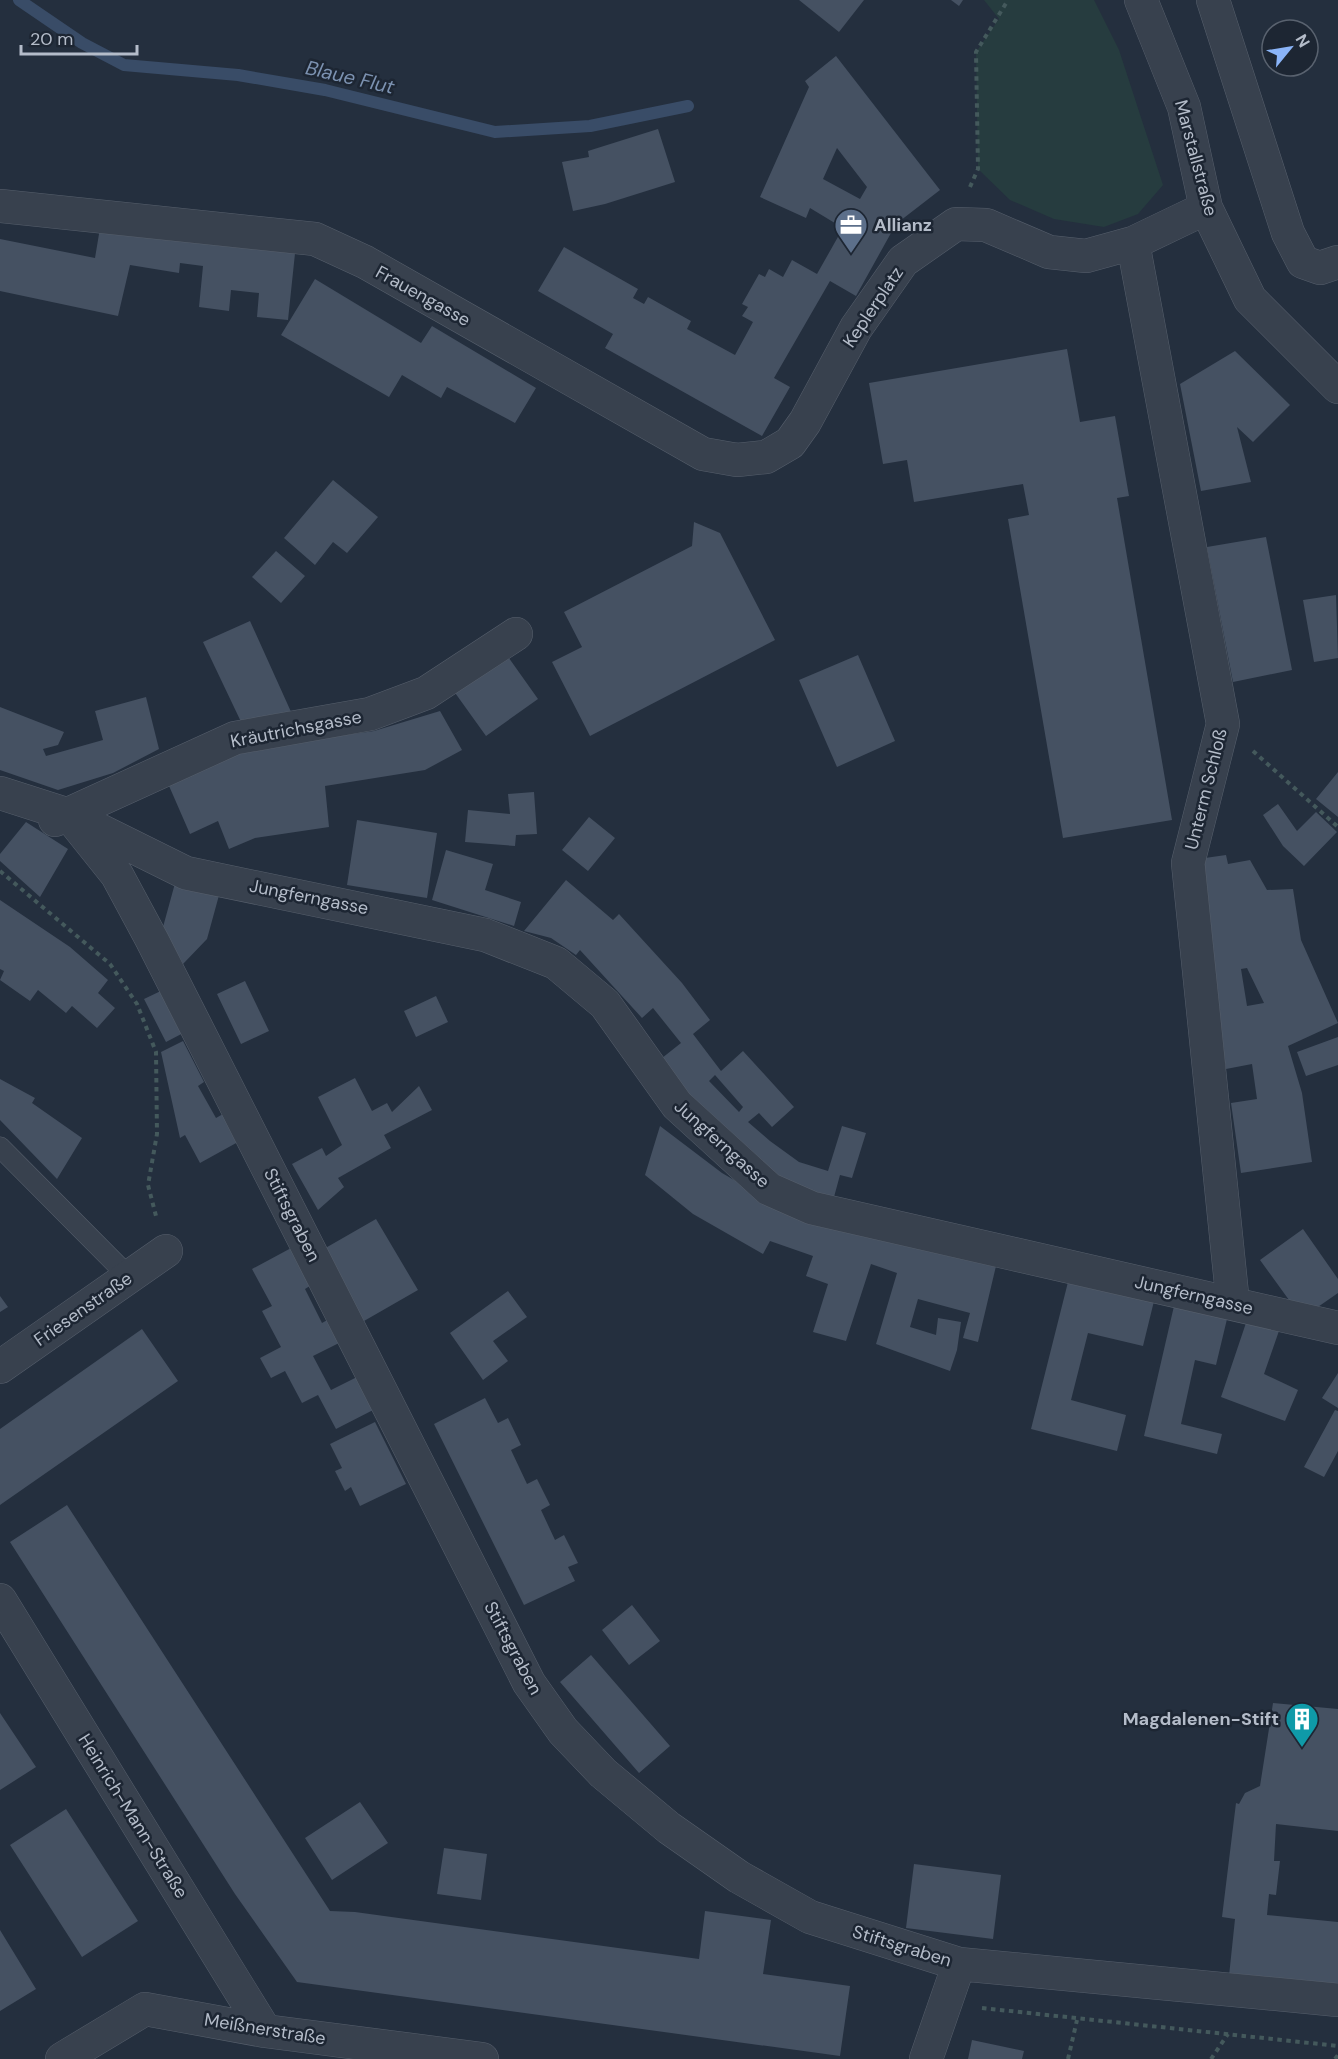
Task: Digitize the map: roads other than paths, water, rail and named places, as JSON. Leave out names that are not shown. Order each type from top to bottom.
[{"type":"street","name":"Marstallstraße","points":[[1141,0],[1184,107],[1206,208],[1250,299],[1338,387]]},
{"type":"street","points":[[1213,0],[1288,233],[1303,262],[1320,268],[1338,262]]},
{"type":"street","name":"Frauengasse","points":[[0,206],[315,239],[365,262],[703,453],[737,460],[766,457],[790,443],[805,422]]},
{"type":"street","points":[[1133,243],[1206,208]]},
{"type":"street","name":"Keplerplatz","points":[[805,422],[856,328],[903,261],[956,224],[986,225],[1049,252],[1086,256],[1133,243]]},
{"type":"street","name":"Unterm Schloß","points":[[1133,243],[1223,724],[1188,863],[1233,1304]]},
{"type":"street","name":"Kräutrichsgasse","points":[[0,814],[52,821],[235,738],[370,714],[426,693],[516,634]]},
{"type":"street","name":"Jungferngasse","points":[[0,793],[69,815],[186,873],[485,935],[556,963],[605,1004],[677,1105],[770,1189],[812,1208],[1338,1328]]},
{"type":"street","name":"Stiftsgraben","points":[[69,815],[117,875],[152,939],[529,1683],[563,1731],[603,1773],[669,1828],[739,1877],[810,1917],[959,1964],[1338,2000]]},
{"type":"street","name":"Friesenstraße","points":[[0,1367],[166,1251]]},
{"type":"street","name":"Heinrich-Mann-Straße","points":[[0,1600],[266,2031]]},
{"type":"street","points":[[926,2059],[959,1964]]},
{"type":"street","name":"Meißnerstraße","points":[[62,2059],[145,2008],[266,2031],[420,2054],[482,2059]]},
{"type":"lane","points":[[0,1147],[129,1277]]},
{"type":"waterway","name":"Blaue Flut","points":[[19,0],[82,43],[124,65],[238,75],[325,90],[495,132],[590,126],[688,106]]},
{"type":"place","name":"Allianz","points":[[851,254]]},
{"type":"place","name":"Magdalenen-Stift","points":[[1302,1748]]}]
